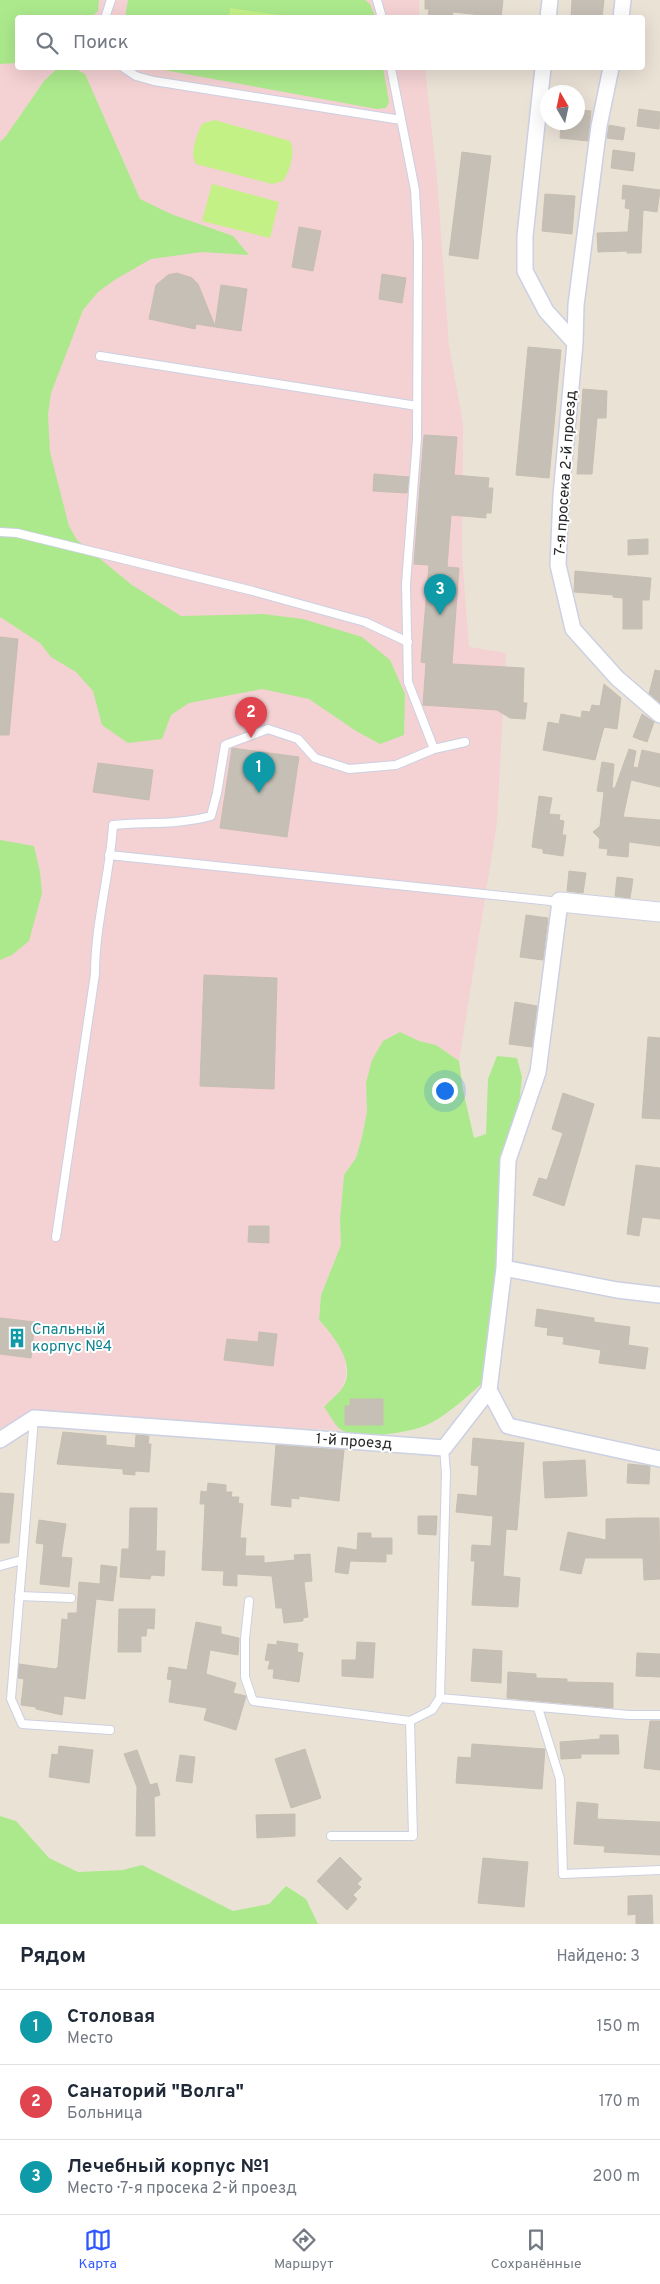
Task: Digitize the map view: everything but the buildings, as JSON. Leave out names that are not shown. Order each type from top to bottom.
[{"type":"street","points":[[548,15],[550,0]]},
{"type":"street","points":[[621,15],[623,0]]},
{"type":"street","points":[[543,70],[525,236],[525,271],[546,311],[575,343]]},
{"type":"street","name":"7-я просека 2-й проезд","points":[[611,70],[598,136],[576,305],[575,343],[561,496],[558,565],[572,629],[617,678],[660,715]]},
{"type":"street","points":[[444,1448],[489,1390],[504,1268],[508,1160],[538,1072],[560,902],[660,912]]},
{"type":"street","points":[[504,1268],[616,1290],[660,1295]]},
{"type":"street","points":[[489,1390],[508,1426],[660,1459]]},
{"type":"street","points":[[0,1440],[34,1418]]},
{"type":"street","name":"1-й проезд","points":[[34,1418],[444,1448]]},
{"type":"lane","points":[[107,15],[111,0]]},
{"type":"lane","points":[[377,0],[381,15]]},
{"type":"lane","points":[[127,70],[136,76],[154,82],[400,120]]},
{"type":"lane","points":[[391,70],[414,190],[418,244],[417,406],[406,584],[408,682],[434,749]]},
{"type":"lane","points":[[100,356],[417,406]]},
{"type":"lane","points":[[0,532],[17,533],[253,591],[364,622],[408,642]]},
{"type":"lane","points":[[56,1237],[95,974],[95,948],[113,825],[192,821],[211,816],[218,793],[225,745],[268,729],[298,739],[316,758],[349,769],[396,766],[434,749],[465,742]]},
{"type":"lane","points":[[109,855],[560,902]]},
{"type":"lane","points":[[34,1418],[11,1700],[22,1724],[110,1730]]},
{"type":"lane","points":[[249,1601],[245,1639],[245,1677],[253,1701],[410,1720],[432,1710],[440,1698],[446,1473],[444,1448]]},
{"type":"lane","points":[[0,1566],[22,1560]]},
{"type":"lane","points":[[19,1596],[71,1598]]},
{"type":"lane","points":[[440,1698],[628,1715],[660,1715]]},
{"type":"lane","points":[[538,1708],[560,1779],[564,1874],[660,1870]]},
{"type":"lane","points":[[330,1836],[413,1836],[410,1720]]},
{"type":"shaded area","points":[[0,0],[419,0],[419,15],[15,15],[15,70],[425,70],[437,179],[449,346],[463,423],[462,556],[469,647],[506,653],[497,823],[459,1061],[436,1045],[419,1041],[400,1032],[366,1083],[367,1112],[362,1137],[356,1158],[344,1175],[340,1220],[341,1245],[321,1295],[319,1320],[336,1338],[345,1358],[346,1375],[342,1389],[324,1407],[341,1430],[53,1419],[0,1428]]},
{"type":"green space","points":[[0,0],[99,0],[98,11],[93,15],[15,15],[15,63],[0,64]]},
{"type":"green space","points":[[128,0],[365,0],[370,4],[374,15],[126,15]]},
{"type":"green space","points":[[230,8],[280,15],[229,15]]},
{"type":"green space","points":[[56,70],[78,70],[85,74],[140,199],[171,214],[233,236],[249,255],[202,252],[151,259],[116,279],[98,292],[83,310],[51,393],[48,415],[50,452],[69,526],[77,540],[132,585],[181,616],[263,614],[303,619],[362,637],[390,660],[405,694],[404,735],[380,744],[356,731],[309,699],[262,689],[189,703],[171,715],[162,739],[128,743],[102,725],[93,691],[76,672],[51,657],[40,643],[0,617],[0,142],[44,81]]},
{"type":"green space","points":[[164,70],[383,70],[389,102],[386,108],[377,109]]},
{"type":"green space","points":[[214,120],[290,141],[292,145],[291,161],[283,181],[272,184],[196,164],[193,155],[198,133],[202,124]]},
{"type":"green space","points":[[212,184],[279,202],[270,238],[202,221]]},
{"type":"green space","points":[[0,840],[34,846],[40,872],[42,893],[29,941],[12,955],[0,960]]},
{"type":"green space","points":[[400,1032],[419,1041],[436,1045],[459,1061],[463,1090],[474,1138],[486,1134],[488,1079],[497,1056],[517,1058],[522,1077],[490,1376],[454,1408],[429,1424],[399,1433],[351,1434],[340,1429],[324,1407],[341,1390],[346,1381],[347,1372],[342,1352],[331,1334],[319,1320],[321,1295],[341,1245],[340,1220],[344,1175],[356,1158],[362,1137],[367,1112],[366,1083],[372,1060],[383,1041]]},
{"type":"green space","points":[[0,1816],[16,1821],[49,1858],[78,1872],[123,1870],[142,1865],[233,1911],[269,1904],[286,1886],[306,1899],[318,1924],[0,1924]]},
{"type":"place","name":"Лечебный корпус №1","points":[[440,615]]},
{"type":"place","name":"Санаторий \"Волга\"","points":[[251,738]]},
{"type":"place","name":"Столовая","points":[[259,793]]},
{"type":"place","name":"Спальный корпус №4","points":[[17,1338]]}]
